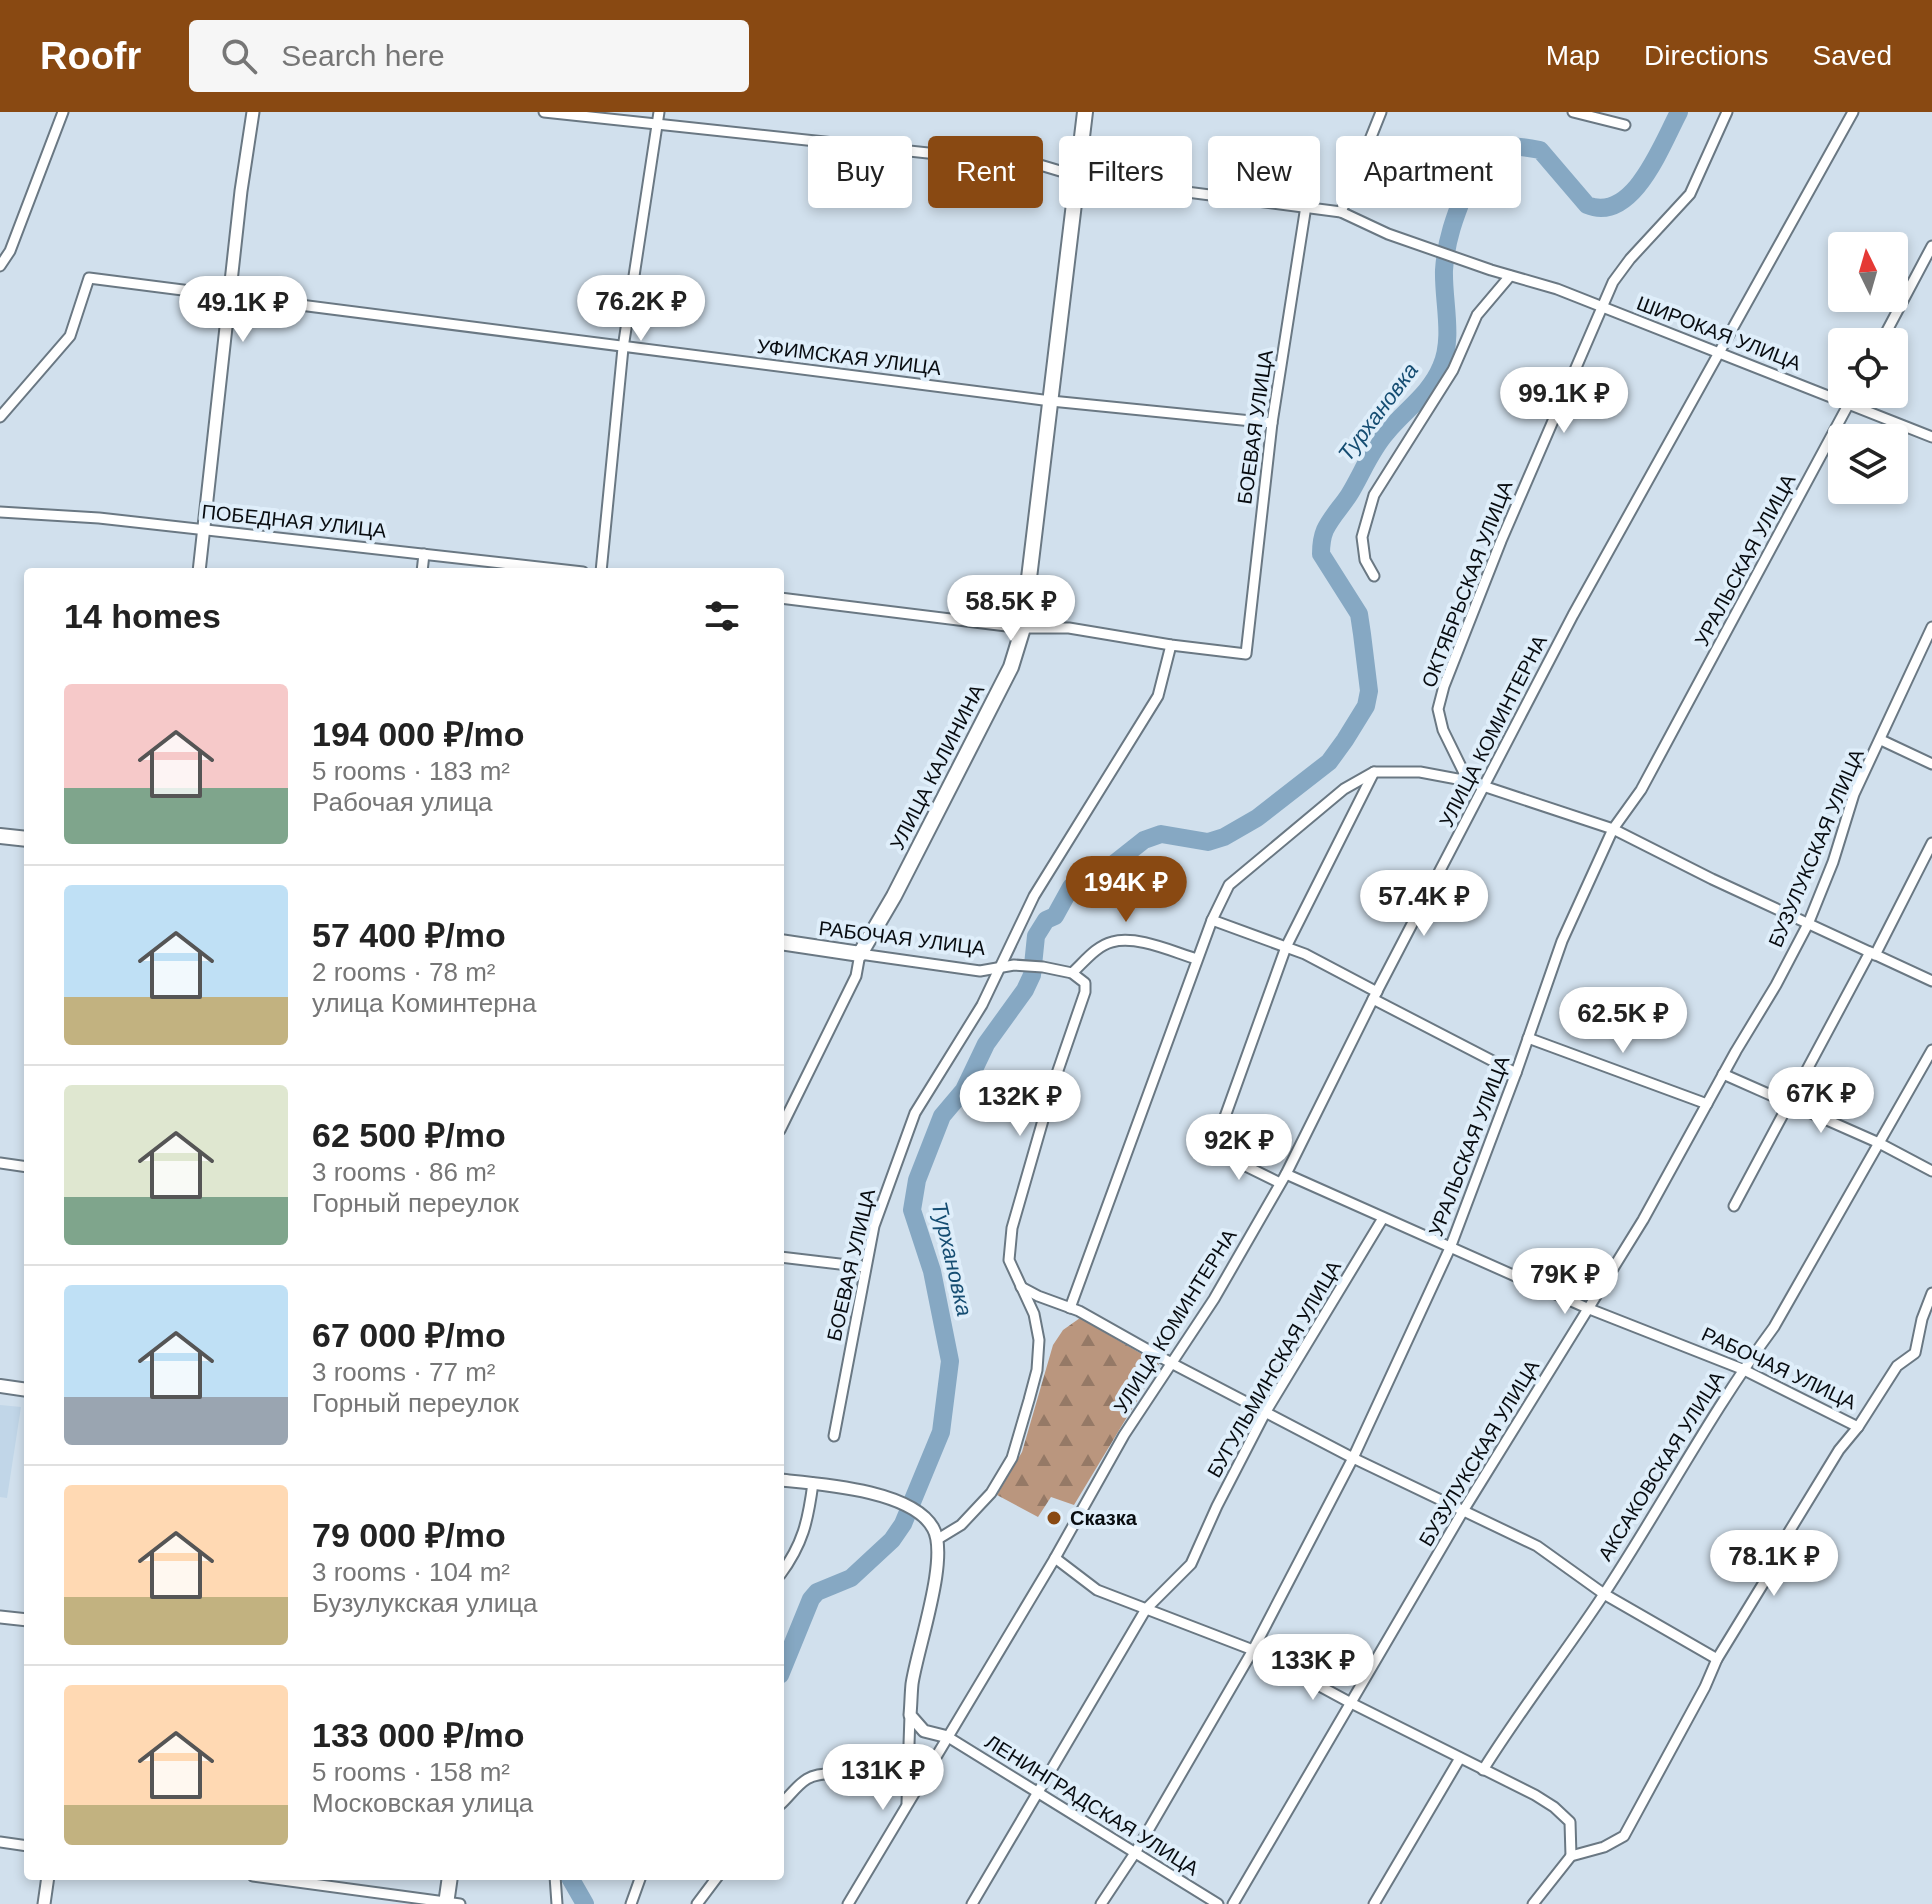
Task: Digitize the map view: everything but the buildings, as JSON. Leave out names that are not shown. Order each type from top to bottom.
[{"type":"main road","name":"УЛИЦА КАЛИНИНА","points":[[1082,136],[1085,112]]},
{"type":"main road","name":"УЛИЦА КАЛИНИНА","points":[[860,954],[894,896],[1011,667],[1023,628],[1073,208]]},
{"type":"main road","points":[[0,836],[24,839]]},
{"type":"main road","name":"РАБОЧАЯ УЛИЦА","points":[[784,943],[860,954]]},
{"type":"main road","points":[[0,1386],[24,1389]]},
{"type":"main road","points":[[450,1880],[451,1903]]},
{"type":"street","points":[[0,266],[10,251],[63,112]]},
{"type":"street","points":[[199,568],[241,191],[253,112]]},
{"type":"street","points":[[544,112],[1040,165],[1059,171]]},
{"type":"street","points":[[601,568],[623,348],[659,112]]},
{"type":"street","points":[[1318,208],[1341,212],[1381,112]]},
{"type":"street","points":[[1573,112],[1625,125]]},
{"type":"street","name":"ОКТЯБРЬСКАЯ УЛИЦА","points":[[1468,781],[1443,730],[1438,709],[1501,541],[1613,282],[1690,194],[1727,112]]},
{"type":"street","name":"УЛИЦА КОМИНТЕРНА","points":[[848,1904],[1055,1558],[1124,1435],[1173,1364],[1286,1174],[1375,995],[1573,615],[1853,112]]},
{"type":"street","name":"БОЕВАЯ УЛИЦА","points":[[834,1436],[865,1267],[884,1194],[915,1113],[982,1005],[1034,896],[1158,696],[1171,645],[1246,654],[1272,423],[1306,208]]},
{"type":"street","name":"ШИРОКАЯ УЛИЦА","points":[[1341,212],[1388,234],[1557,289],[1719,353],[1828,390]]},
{"type":"street","points":[[1888,328],[1932,246]]},
{"type":"street","points":[[1374,576],[1365,560],[1362,537],[1374,495],[1453,370],[1477,315],[1510,276]]},
{"type":"street","name":"УФИМСКАЯ УЛИЦА","points":[[0,417],[70,336],[89,278],[1051,401],[1272,423]]},
{"type":"street","name":"УРАЛЬСКАЯ УЛИЦА","points":[[1101,1904],[1135,1853],[1253,1650],[1353,1458],[1450,1248],[1562,941],[1613,829],[1641,790],[1847,408]]},
{"type":"street","name":"ШИРОКАЯ УЛИЦА","points":[[1873,408],[1932,437]]},
{"type":"street","name":"ПОБЕДНАЯ УЛИЦА","points":[[0,512],[99,518],[548,568]]},
{"type":"street","points":[[422,568],[424,554]]},
{"type":"street","points":[[784,598],[1023,628],[1069,628],[1171,645]]},
{"type":"street","name":"БУЗУЛУКСКАЯ УЛИЦА","points":[[1233,1904],[1463,1511],[1643,1220],[1776,985],[1808,924],[1833,862],[1854,794],[1932,627]]},
{"type":"street","points":[[1881,740],[1932,764]]},
{"type":"street","points":[[1280,1183],[1213,1150],[1286,947],[1374,772]]},
{"type":"street","points":[[1070,1308],[1197,959],[1229,885],[1344,789],[1374,772],[1420,772],[1468,781],[1613,829],[1932,981]]},
{"type":"street","points":[[1734,1206],[1932,843]]},
{"type":"street","points":[[1212,920],[1286,947],[1516,1073]]},
{"type":"street","points":[[938,1539],[961,1525],[991,1493],[1012,1458],[1037,1370],[1039,1340],[1034,1314],[1009,1260],[1012,1228],[1054,1082],[1085,992],[1085,983],[1072,973],[1095,951],[1110,942],[1145,944],[1197,959]]},
{"type":"street","name":"РАБОЧАЯ УЛИЦА","points":[[860,954],[980,971],[1014,965],[1072,973]]},
{"type":"street","name":"УЛИЦА КАЛИНИНА","points":[[784,1122],[856,976],[860,954]]},
{"type":"street","points":[[1528,1038],[1707,1104]]},
{"type":"street","name":"АКСАКОВСКАЯ УЛИЦА","points":[[1483,1770],[1604,1594],[1742,1369],[1774,1327],[1932,1050]]},
{"type":"street","points":[[1723,1074],[1879,1143],[1932,1171]]},
{"type":"street","points":[[0,1163],[24,1166]]},
{"type":"street","name":"РАБОЧАЯ УЛИЦА","points":[[1286,1174],[1587,1308],[1742,1369],[1858,1427]]},
{"type":"street","name":"БУГУЛЬМИНСКАЯ УЛИЦА","points":[[972,1904],[1146,1609],[1191,1564],[1265,1413],[1383,1218]]},
{"type":"street","points":[[784,1257],[865,1267]]},
{"type":"street","points":[[1021,1287],[1070,1308],[1353,1458],[1537,1546],[1604,1594],[1717,1659]]},
{"type":"street","points":[[1533,1904],[1571,1856],[1604,1847],[1624,1836],[1705,1687],[1717,1659],[1766,1579],[1784,1540],[1839,1450],[1858,1427],[1897,1366],[1915,1353],[1922,1319],[1932,1293]]},
{"type":"street","points":[[784,1480],[853,1489],[893,1500],[924,1516],[938,1539],[935,1581],[912,1684],[907,1805]]},
{"type":"street","points":[[784,1570],[802,1539],[813,1483]]},
{"type":"street","points":[[1055,1558],[1097,1590],[1253,1650],[1535,1795],[1570,1822],[1571,1856]]},
{"type":"street","points":[[0,1617],[24,1620]]},
{"type":"street","points":[[910,1715],[924,1731],[948,1737]]},
{"type":"street","name":"ЛЕНИНГРАДСКАЯ УЛИЦА","points":[[948,1737],[1218,1904]]},
{"type":"street","points":[[1374,1904],[1460,1758]]},
{"type":"street","points":[[784,1801],[806,1780],[818,1774],[907,1783]]},
{"type":"street","points":[[0,1842],[24,1845]]},
{"type":"street","points":[[44,1904],[47,1880]]},
{"type":"street","points":[[282,1880],[451,1903]]},
{"type":"street","points":[[555,1880],[557,1904]]},
{"type":"street","points":[[631,1904],[640,1880]]},
{"type":"street","points":[[697,1904],[715,1880]]},
{"type":"shaded area","points":[[0,1405],[21,1407],[7,1498],[0,1497]]},
{"type":"green space","points":[[1080,1318],[1159,1364],[1074,1505],[1051,1497],[1038,1517],[997,1495],[1022,1452],[1053,1345],[1063,1330]]},
{"type":"waterway","name":"Турхановка","points":[[784,1665],[811,1599],[817,1592],[851,1578],[892,1540],[903,1524],[941,1432],[950,1361],[932,1271],[912,1210],[917,1180],[942,1116],[964,1090],[986,1044],[1025,990],[1032,975],[1036,936],[1046,920],[1055,916],[1071,887],[1096,878],[1144,840],[1161,834],[1208,842],[1224,837],[1257,818],[1329,762],[1366,706],[1369,691],[1359,614],[1321,554],[1322,539],[1327,525],[1349,495],[1381,439],[1424,394],[1441,367],[1447,344],[1444,282],[1447,248],[1466,189],[1479,164],[1493,150],[1502,147],[1540,150],[1587,205],[1603,208],[1618,203],[1644,178],[1679,112]]},
{"type":"waterway","name":"Турхановка","points":[[571,1880],[585,1904]]},
{"type":"place","name":"Сказка","points":[[1054,1518]]}]
